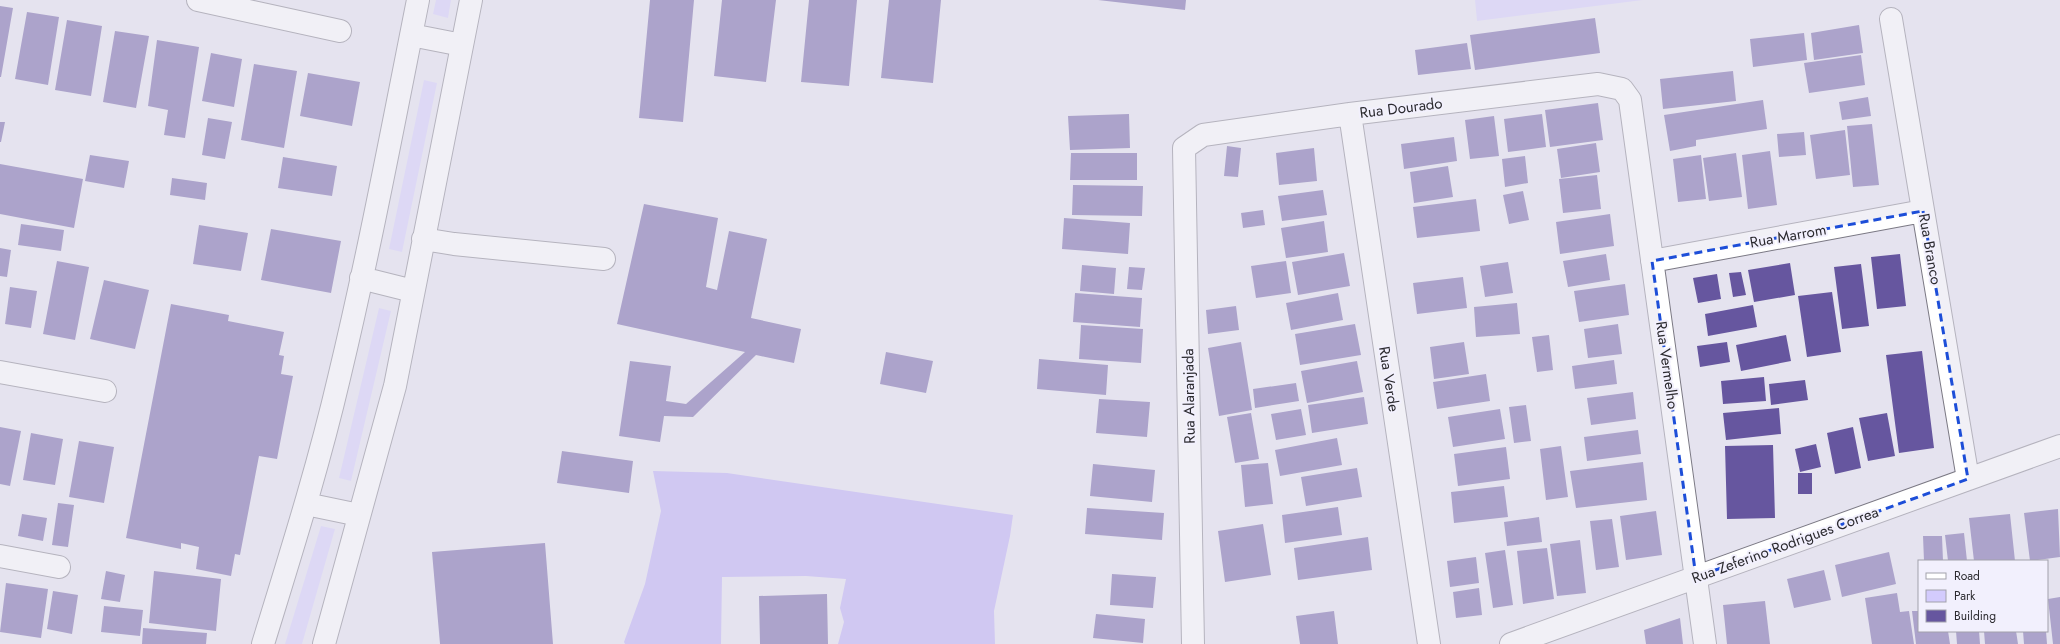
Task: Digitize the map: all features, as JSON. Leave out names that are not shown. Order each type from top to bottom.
[{"type":"street","points":[[198,0],[340,31]]},
{"type":"street","points":[[263,644],[306,504],[339,379],[418,0]]},
{"type":"street","points":[[324,644],[394,386],[471,0]]},
{"type":"street","name":"Rua Branco","points":[[1891,19],[1968,479]]},
{"type":"street","points":[[411,35],[462,45]]},
{"type":"street","name":"Rua Dourado","points":[[1184,148],[1203,135],[1350,114],[1598,84],[1622,89]]},
{"type":"street","name":"Rua Vermelho","points":[[1622,89],[1630,100],[1705,644]]},
{"type":"street","name":"Rua Verde","points":[[1350,114],[1429,644]]},
{"type":"street","name":"Rua Alaranjada","points":[[1184,148],[1193,644]]},
{"type":"street","name":"Rua Marrom","points":[[1652,261],[1923,211]]},
{"type":"street","points":[[424,239],[454,244],[604,260]]},
{"type":"street","points":[[361,278],[413,291]]},
{"type":"street","points":[[0,372],[105,391]]},
{"type":"street","name":"Rua Zeferino Rodrigues Correa","points":[[1511,644],[2060,446]]},
{"type":"street","points":[[306,504],[360,515]]},
{"type":"street","points":[[0,556],[59,567]]},
{"type":"highlighted area","points":[[1923,211],[1968,479],[1696,577],[1652,261]]},
{"type":"green space","points":[[436,0],[451,0],[448,18],[433,14]]},
{"type":"green space","points":[[1475,0],[1643,0],[1477,21]]},
{"type":"green space","points":[[424,80],[437,83],[402,252],[389,249]]},
{"type":"green space","points":[[379,308],[391,311],[351,481],[339,478]]},
{"type":"green space","points":[[321,526],[335,529],[302,644],[285,644]]},
{"type":"shaded area","points":[[653,471],[727,473],[1013,515],[994,611],[995,644],[838,644],[844,622],[840,608],[846,579],[806,576],[722,577],[721,644],[625,644],[624,642],[645,584],[661,511]]},
{"type":"building","points":[[650,0],[694,0],[683,122],[639,118]]},
{"type":"building","points":[[722,0],[776,0],[766,82],[714,76]]},
{"type":"building","points":[[809,0],[857,0],[849,86],[801,82]]},
{"type":"building","points":[[889,0],[941,0],[933,83],[881,78]]},
{"type":"building","points":[[1098,0],[1186,0],[1185,10]]},
{"type":"building","points":[[0,6],[13,8],[1,77],[0,77]]},
{"type":"building","points":[[27,12],[59,17],[48,85],[15,79]]},
{"type":"building","points":[[1595,18],[1600,53],[1475,70],[1470,35]]},
{"type":"building","points":[[67,20],[102,26],[91,96],[55,90]]},
{"type":"building","points":[[1859,25],[1863,53],[1814,60],[1811,33]]},
{"type":"building","points":[[115,31],[149,36],[136,108],[103,102]]},
{"type":"building","points":[[1804,33],[1807,60],[1753,67],[1750,39]]},
{"type":"building","points":[[157,40],[199,47],[185,138],[164,135],[168,110],[148,106]]},
{"type":"building","points":[[1467,43],[1471,69],[1418,75],[1415,50]]},
{"type":"building","points":[[211,53],[242,59],[234,107],[202,101]]},
{"type":"building","points":[[1861,55],[1865,85],[1809,93],[1804,63]]},
{"type":"building","points":[[254,64],[297,71],[284,148],[241,140]]},
{"type":"building","points":[[1733,71],[1736,101],[1663,109],[1660,79]]},
{"type":"building","points":[[308,73],[360,82],[352,126],[300,116]]},
{"type":"building","points":[[1868,97],[1871,116],[1842,120],[1839,102]]},
{"type":"building","points":[[1763,100],[1767,129],[1696,140],[1696,146],[1670,151],[1664,115]]},
{"type":"building","points":[[1598,103],[1603,140],[1550,147],[1545,110]]},
{"type":"building","points":[[1129,114],[1130,148],[1070,150],[1068,116]]},
{"type":"building","points":[[1542,114],[1546,147],[1508,152],[1504,119]]},
{"type":"building","points":[[1494,116],[1499,156],[1470,159],[1465,120]]},
{"type":"building","points":[[208,118],[232,122],[225,159],[202,155]]},
{"type":"building","points":[[0,122],[5,122],[1,142],[0,142]]},
{"type":"building","points":[[1872,124],[1879,185],[1853,187],[1847,126]]},
{"type":"building","points":[[1845,130],[1850,175],[1816,179],[1810,135]]},
{"type":"building","points":[[1804,132],[1806,155],[1779,157],[1777,134]]},
{"type":"building","points":[[1454,137],[1457,161],[1404,169],[1401,144]]},
{"type":"building","points":[[1596,143],[1600,172],[1561,178],[1557,149]]},
{"type":"building","points":[[1227,146],[1241,148],[1238,177],[1224,176]]},
{"type":"building","points":[[1314,148],[1317,181],[1279,185],[1276,153]]},
{"type":"building","points":[[1770,151],[1777,205],[1748,209],[1742,155]]},
{"type":"building","points":[[1071,153],[1137,153],[1137,180],[1070,180]]},
{"type":"building","points":[[1736,153],[1742,197],[1709,201],[1703,158]]},
{"type":"building","points":[[90,155],[129,161],[124,188],[85,181]]},
{"type":"building","points":[[1701,155],[1706,199],[1678,202],[1673,159]]},
{"type":"building","points":[[1525,156],[1528,183],[1505,187],[1502,159]]},
{"type":"building","points":[[283,157],[337,166],[332,196],[278,188]]},
{"type":"building","points":[[0,164],[83,179],[74,228],[0,214]]},
{"type":"building","points":[[1448,166],[1453,197],[1414,203],[1410,172]]},
{"type":"building","points":[[1597,175],[1601,209],[1563,213],[1559,179]]},
{"type":"building","points":[[172,178],[207,183],[205,200],[170,195]]},
{"type":"building","points":[[1073,185],[1143,186],[1142,216],[1072,215]]},
{"type":"building","points":[[1323,190],[1327,215],[1282,221],[1278,196]]},
{"type":"building","points":[[1523,191],[1529,220],[1509,224],[1503,195]]},
{"type":"building","points":[[1476,199],[1480,231],[1417,238],[1413,207]]},
{"type":"building","points":[[644,204],[718,218],[706,287],[717,290],[729,231],[767,239],[751,318],[801,329],[794,363],[756,355],[693,417],[664,416],[660,442],[619,436],[630,361],[671,366],[666,401],[686,404],[745,352],[617,324]]},
{"type":"building","points":[[1263,210],[1265,225],[1243,228],[1241,213]]},
{"type":"building","points":[[1610,214],[1614,246],[1560,254],[1556,222]]},
{"type":"building","points":[[1064,218],[1130,223],[1128,254],[1062,249]]},
{"type":"building","points":[[1324,221],[1328,252],[1286,258],[1281,228]]},
{"type":"building","points":[[21,224],[64,230],[61,251],[18,245]]},
{"type":"building","points":[[199,225],[248,233],[241,271],[193,264]]},
{"type":"building","points":[[271,229],[341,241],[331,293],[261,280]]},
{"type":"building","points":[[0,248],[11,250],[7,277],[0,276]]},
{"type":"building","points":[[1344,253],[1350,286],[1298,295],[1292,262]]},
{"type":"building","points":[[1606,254],[1610,280],[1568,287],[1563,261]]},
{"type":"building","points":[[1900,254],[1906,306],[1877,309],[1871,257]]},
{"type":"building","points":[[57,261],[89,267],[75,340],[43,334]]},
{"type":"building","points":[[1286,261],[1291,293],[1256,298],[1251,266]]},
{"type":"building","points":[[1508,262],[1513,293],[1485,297],[1480,266]]},
{"type":"building","points":[[1790,263],[1795,295],[1754,302],[1748,270]]},
{"type":"building","points":[[1861,264],[1869,326],[1842,329],[1834,267]]},
{"type":"building","points":[[1082,265],[1116,268],[1114,294],[1080,291]]},
{"type":"building","points":[[1129,267],[1145,268],[1142,290],[1127,289]]},
{"type":"building","points":[[1741,272],[1746,295],[1733,297],[1729,273]]},
{"type":"building","points":[[1717,274],[1721,299],[1698,303],[1693,278]]},
{"type":"building","points":[[1463,277],[1467,308],[1417,314],[1413,283]]},
{"type":"building","points":[[104,280],[149,290],[135,349],[90,339]]},
{"type":"building","points":[[1625,284],[1629,315],[1579,322],[1574,291]]},
{"type":"building","points":[[10,287],[37,291],[31,328],[5,324]]},
{"type":"building","points":[[1832,292],[1841,352],[1807,357],[1798,296]]},
{"type":"building","points":[[1075,293],[1142,298],[1140,327],[1073,322]]},
{"type":"building","points":[[1338,293],[1343,320],[1291,330],[1286,303]]},
{"type":"building","points":[[1517,303],[1520,334],[1476,337],[1474,307]]},
{"type":"building","points":[[171,304],[229,315],[228,321],[284,332],[279,355],[284,356],[281,374],[293,376],[277,459],[259,456],[240,555],[235,554],[231,576],[196,569],[199,547],[181,543],[181,549],[126,538]]},
{"type":"building","points":[[1753,305],[1757,327],[1708,336],[1705,314]]},
{"type":"building","points":[[1236,306],[1239,330],[1208,334],[1206,310]]},
{"type":"building","points":[[1355,324],[1361,355],[1300,365],[1295,334]]},
{"type":"building","points":[[1618,324],[1622,354],[1588,358],[1584,329]]},
{"type":"building","points":[[1081,325],[1143,329],[1141,363],[1079,359]]},
{"type":"building","points":[[1549,335],[1553,370],[1537,372],[1532,337]]},
{"type":"building","points":[[1786,335],[1791,361],[1741,371],[1736,345]]},
{"type":"building","points":[[1241,342],[1252,410],[1219,416],[1208,348]]},
{"type":"building","points":[[1464,342],[1469,374],[1434,379],[1430,347]]},
{"type":"building","points":[[1727,342],[1730,362],[1700,367],[1697,346]]},
{"type":"building","points":[[1922,351],[1934,448],[1899,453],[1886,355]]},
{"type":"building","points":[[886,352],[933,361],[926,393],[880,384]]},
{"type":"building","points":[[1039,359],[1108,365],[1106,395],[1037,389]]},
{"type":"building","points":[[1614,360],[1617,384],[1575,389],[1572,366]]},
{"type":"building","points":[[1357,361],[1363,392],[1307,403],[1301,371]]},
{"type":"building","points":[[1486,374],[1490,401],[1437,409],[1433,382]]},
{"type":"building","points":[[1764,377],[1766,401],[1723,404],[1721,381]]},
{"type":"building","points":[[1805,380],[1808,400],[1771,405],[1769,384]]},
{"type":"building","points":[[1296,383],[1299,401],[1255,408],[1253,389]]},
{"type":"building","points":[[1633,392],[1636,419],[1591,425],[1587,398]]},
{"type":"building","points":[[1364,397],[1368,424],[1312,433],[1308,405]]},
{"type":"building","points":[[1099,399],[1150,402],[1147,437],[1096,433]]},
{"type":"building","points":[[1526,405],[1531,441],[1514,443],[1509,407]]},
{"type":"building","points":[[1779,408],[1781,434],[1726,440],[1723,413]]},
{"type":"building","points":[[1301,409],[1306,435],[1276,440],[1271,414]]},
{"type":"building","points":[[1500,409],[1505,439],[1453,447],[1448,417]]},
{"type":"building","points":[[1251,413],[1259,459],[1235,463],[1227,417]]},
{"type":"building","points":[[1887,413],[1895,456],[1868,461],[1859,418]]},
{"type":"building","points":[[0,427],[21,431],[10,486],[0,484]]},
{"type":"building","points":[[1853,427],[1861,468],[1835,474],[1827,433]]},
{"type":"building","points":[[1638,430],[1641,454],[1587,461],[1584,437]]},
{"type":"building","points":[[31,433],[63,439],[55,485],[23,480]]},
{"type":"building","points":[[1337,438],[1342,465],[1280,476],[1275,450]]},
{"type":"building","points":[[79,441],[114,447],[104,503],[69,497]]},
{"type":"building","points":[[1816,444],[1821,467],[1800,472],[1795,449]]},
{"type":"building","points":[[1773,445],[1775,518],[1727,519],[1725,446]]},
{"type":"building","points":[[1561,446],[1568,497],[1546,500],[1540,449]]},
{"type":"building","points":[[1506,447],[1510,479],[1458,486],[1454,454]]},
{"type":"building","points":[[562,451],[633,461],[629,493],[557,483]]},
{"type":"building","points":[[1643,462],[1647,500],[1576,508],[1570,471]]},
{"type":"building","points":[[1268,463],[1273,504],[1245,507],[1241,465]]},
{"type":"building","points":[[1093,464],[1155,470],[1152,502],[1090,496]]},
{"type":"building","points":[[1357,468],[1362,497],[1306,506],[1301,477]]},
{"type":"building","points":[[1798,473],[1812,473],[1812,494],[1798,494]]},
{"type":"building","points":[[1504,486],[1508,517],[1454,523],[1451,492]]},
{"type":"building","points":[[58,503],[74,505],[68,547],[52,545]]},
{"type":"building","points":[[1338,507],[1342,535],[1285,543],[1282,515]]},
{"type":"building","points":[[1087,508],[1164,513],[1162,540],[1085,534]]},
{"type":"building","points":[[2058,509],[2060,557],[2030,560],[2024,513]]},
{"type":"building","points":[[1656,511],[1662,555],[1626,560],[1620,516]]},
{"type":"building","points":[[22,514],[47,518],[43,541],[18,536]]},
{"type":"building","points":[[2010,514],[2015,560],[1974,560],[1969,518]]},
{"type":"building","points":[[1539,517],[1542,542],[1507,546],[1504,522]]},
{"type":"building","points":[[1612,519],[1619,567],[1596,570],[1590,521]]},
{"type":"building","points":[[1263,524],[1271,575],[1225,582],[1218,531]]},
{"type":"building","points":[[1964,533],[1967,560],[1948,560],[1945,535]]},
{"type":"building","points":[[1923,536],[1942,536],[1943,560],[1924,560]]},
{"type":"building","points":[[1368,537],[1372,570],[1298,580],[1294,548]]},
{"type":"building","points":[[1580,540],[1586,593],[1557,596],[1550,544]]},
{"type":"building","points":[[545,543],[553,644],[440,644],[432,552]]},
{"type":"building","points":[[1547,548],[1554,599],[1523,604],[1517,551]]},
{"type":"building","points":[[1505,550],[1513,605],[1493,608],[1485,553]]},
{"type":"building","points":[[1889,552],[1896,584],[1842,597],[1835,565]]},
{"type":"building","points":[[1476,557],[1479,583],[1450,587],[1447,561]]},
{"type":"building","points":[[1824,570],[1831,600],[1794,608],[1787,579]]},
{"type":"building","points":[[106,571],[125,575],[120,602],[101,599]]},
{"type":"building","points":[[154,571],[221,579],[216,631],[149,623]]},
{"type":"building","points":[[1112,574],[1156,577],[1153,608],[1110,605]]},
{"type":"building","points":[[6,583],[48,589],[41,638],[0,632]]},
{"type":"building","points":[[1479,588],[1482,615],[1456,618],[1453,592]]},
{"type":"building","points":[[53,591],[78,595],[72,634],[47,629]]},
{"type":"building","points":[[1897,593],[1900,612],[1909,611],[1914,644],[1872,644],[1865,598]]},
{"type":"building","points":[[827,594],[828,644],[760,644],[759,596]]},
{"type":"building","points":[[2060,597],[2060,644],[2053,644],[2048,599]]},
{"type":"building","points":[[1765,601],[1770,644],[1727,644],[1723,605]]},
{"type":"building","points":[[104,606],[143,610],[140,636],[101,632]]},
{"type":"building","points":[[1334,611],[1338,644],[1300,644],[1296,616]]},
{"type":"building","points":[[1912,611],[1918,611],[1918,632],[1948,632],[1950,644],[1916,644]]},
{"type":"building","points":[[1096,614],[1145,619],[1143,643],[1093,638]]},
{"type":"building","points":[[1680,618],[1683,644],[1646,644],[1644,630]]},
{"type":"building","points":[[143,628],[207,633],[206,644],[142,644]]},
{"type":"building","points":[[1956,632],[1979,632],[1980,644],[1957,644]]},
{"type":"building","points":[[1984,632],[2016,632],[2018,644],[1985,644]]},
{"type":"building","points":[[2023,632],[2046,632],[2047,644],[2024,644]]}]
